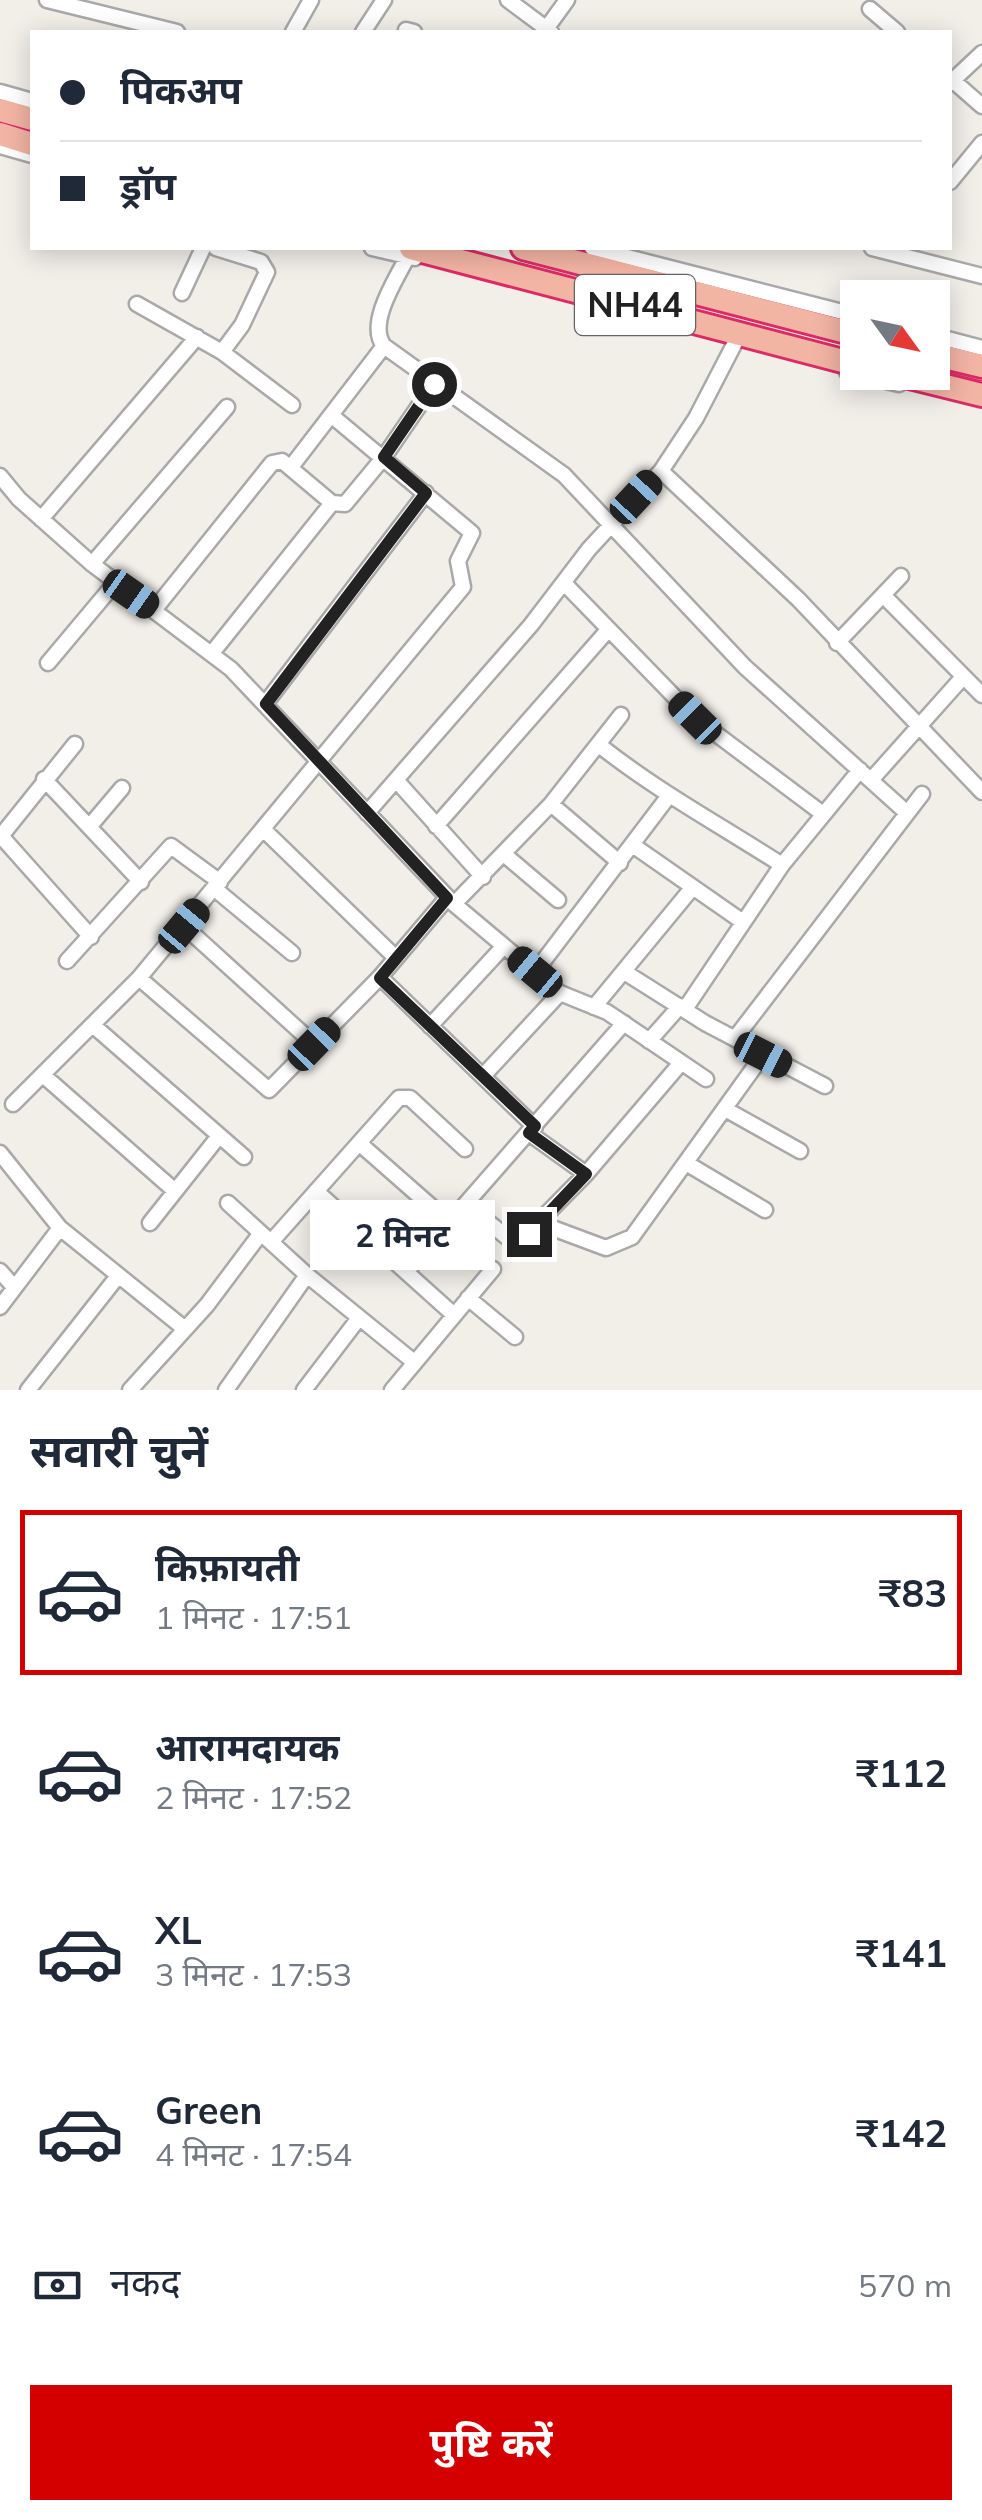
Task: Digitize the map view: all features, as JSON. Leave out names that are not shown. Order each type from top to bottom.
[{"type":"highway","points":[[0,110],[30,118]]},
{"type":"highway","points":[[0,134],[30,143]]},
{"type":"highway","name":"NH44","points":[[410,250],[737,338],[840,361]]},
{"type":"highway","name":"NH44","points":[[531,250],[840,331]]},
{"type":"highway","points":[[950,358],[982,366]]},
{"type":"highway","points":[[950,386],[982,394]]},
{"type":"street","points":[[47,0],[169,30]]},
{"type":"street","points":[[294,30],[311,0]]},
{"type":"street","points":[[364,30],[384,0]]},
{"type":"street","points":[[508,0],[548,30],[566,0]]},
{"type":"street","points":[[870,9],[895,30]]},
{"type":"street","points":[[952,80],[982,53]]},
{"type":"street","points":[[952,82],[982,106]]},
{"type":"street","points":[[0,92],[30,100]]},
{"type":"street","points":[[952,180],[982,142]]},
{"type":"street","points":[[0,146],[30,155]]},
{"type":"street","points":[[182,293],[202,250]]},
{"type":"street","points":[[222,250],[261,262],[268,272],[242,325],[222,352]]},
{"type":"street","points":[[410,250],[378,322],[378,339],[384,346],[564,475],[745,667],[907,813]]},
{"type":"street","points":[[600,250],[840,311]]},
{"type":"street","points":[[900,251],[982,276]]},
{"type":"street","points":[[137,304],[222,352],[292,405]]},
{"type":"street","points":[[41,519],[196,337]]},
{"type":"street","points":[[367,813],[612,523],[661,471],[696,418],[737,338],[982,405]]},
{"type":"street","points":[[950,340],[982,348]]},
{"type":"street","points":[[291,467],[384,346]]},
{"type":"street","points":[[212,652],[332,503],[350,498],[384,457],[434,384]]},
{"type":"street","points":[[92,564],[227,408]]},
{"type":"street","points":[[12,1104],[95,1026],[139,978],[463,587],[458,561],[472,532],[331,415]]},
{"type":"street","points":[[154,610],[272,463],[282,461],[291,467],[332,503]]},
{"type":"street","points":[[661,471],[759,560],[982,792]]},
{"type":"street","points":[[0,476],[92,564],[212,652],[451,901],[560,993],[624,1023],[706,1079]]},
{"type":"street","points":[[266,704],[426,493]]},
{"type":"street","points":[[837,643],[901,576]]},
{"type":"street","points":[[48,663],[116,582]]},
{"type":"street","points":[[564,583],[695,718],[823,814]]},
{"type":"street","points":[[882,595],[982,696]]},
{"type":"street","points":[[436,826],[608,630]]},
{"type":"street","points":[[649,1041],[682,1008],[782,865],[823,814],[963,677]]},
{"type":"street","points":[[139,978],[269,1090],[451,901],[505,855],[621,715]]},
{"type":"street","points":[[75,744],[3,832],[2,841],[91,937]]},
{"type":"street","points":[[599,745],[668,797],[685,802],[782,865]]},
{"type":"street","points":[[44,779],[142,882]]},
{"type":"street","points":[[396,780],[483,876]]},
{"type":"street","points":[[89,827],[122,788]]},
{"type":"street","points":[[736,1037],[922,794]]},
{"type":"street","points":[[535,972],[668,797]]},
{"type":"street","points":[[550,804],[620,864]]},
{"type":"street","points":[[264,829],[396,958]]},
{"type":"street","points":[[67,961],[174,845],[292,953]]},
{"type":"street","points":[[634,846],[744,922]]},
{"type":"street","points":[[505,855],[558,900]]},
{"type":"street","points":[[594,1007],[626,973],[692,887]]},
{"type":"street","points":[[184,926],[314,1044]]},
{"type":"street","points":[[430,1026],[504,946]]},
{"type":"street","points":[[626,973],[763,1055],[825,1086]]},
{"type":"street","points":[[380,978],[483,1076],[532,1130],[586,1174]]},
{"type":"street","points":[[483,1076],[560,993]]},
{"type":"street","points":[[406,1272],[624,1023]]},
{"type":"street","points":[[95,1026],[244,1157]]},
{"type":"street","points":[[539,1223],[606,1248],[620,1245],[643,1224],[763,1055]]},
{"type":"street","points":[[466,1204],[509,1239],[520,1241],[586,1174],[680,1064]]},
{"type":"street","points":[[43,1075],[176,1191]]},
{"type":"street","points":[[130,1390],[266,1238],[405,1096],[466,1149]]},
{"type":"street","points":[[725,1109],[800,1151]]},
{"type":"street","points":[[150,1223],[219,1136]]},
{"type":"street","points":[[359,1143],[450,1223]]},
{"type":"street","points":[[0,1153],[60,1228],[184,1329]]},
{"type":"street","points":[[686,1164],[765,1210]]},
{"type":"street","points":[[316,1191],[454,1315]]},
{"type":"street","points":[[228,1202],[307,1275],[414,1362]]},
{"type":"street","points":[[0,1307],[60,1228]]},
{"type":"street","points":[[392,1390],[493,1269]]},
{"type":"street","points":[[0,1271],[14,1287]]},
{"type":"street","points":[[226,1390],[307,1275]]},
{"type":"street","points":[[28,1390],[118,1276]]},
{"type":"street","points":[[468,1298],[515,1337]]},
{"type":"street","points":[[304,1390],[359,1318]]},
{"type":"route","points":[[434,384],[384,457],[426,493],[266,704],[447,898],[380,978],[535,1126],[529,1133],[586,1174],[529,1234]]}]
